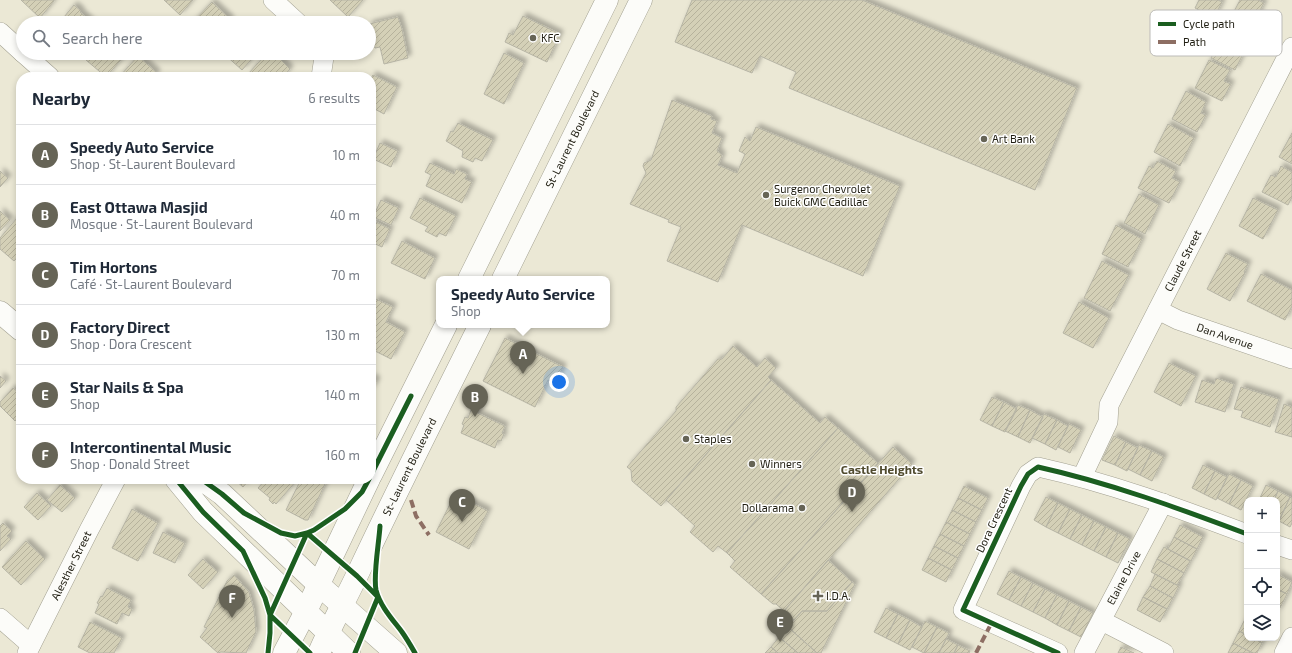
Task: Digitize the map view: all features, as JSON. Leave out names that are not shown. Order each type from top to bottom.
[{"type":"main road","points":[[470,276],[607,0]]},
{"type":"main road","name":"St-Laurent Boulevard","points":[[503,276],[641,0]]},
{"type":"main road","points":[[0,312],[16,326]]},
{"type":"main road","points":[[376,465],[444,328]]},
{"type":"main road","name":"St-Laurent Boulevard","points":[[319,653],[394,496],[478,328]]},
{"type":"main road","points":[[180,484],[203,512],[349,653]]},
{"type":"main road","points":[[208,484],[222,494],[319,585],[396,653]]},
{"type":"main road","points":[[284,653],[319,585],[367,484]]},
{"type":"street","points":[[273,0],[290,16]]},
{"type":"street","points":[[0,32],[16,47]]},
{"type":"street","name":"Claude Street","points":[[1082,477],[1108,422],[1109,405],[1292,47]]},
{"type":"street","points":[[31,60],[44,72]]},
{"type":"street","points":[[322,72],[324,60]]},
{"type":"street","name":"Dan Avenue","points":[[1158,310],[1178,320],[1292,359]]},
{"type":"street","name":"Dora Crescent","points":[[1058,653],[963,610],[1021,486],[1028,474],[1038,467],[1082,477],[1163,503],[1244,533]]},
{"type":"street","name":"Alesther Street","points":[[29,649],[113,484]]},
{"type":"street","name":"Elaine Drive","points":[[1084,653],[1163,503]]},
{"type":"street","points":[[1280,546],[1292,550]]},
{"type":"street","points":[[0,618],[29,649]]},
{"type":"street","points":[[1102,621],[1164,653]]},
{"type":"street","points":[[1284,653],[1292,637]]},
{"type":"building","points":[[21,0],[54,0],[42,16],[38,16]]},
{"type":"building","points":[[164,0],[193,0],[180,15]]},
{"type":"building","points":[[330,0],[363,0],[349,16],[347,16]]},
{"type":"building","name":"Art Bank","points":[[692,0],[862,0],[1077,88],[1035,190],[789,88],[796,72],[760,56],[752,73],[675,42]]},
{"type":"building","points":[[1199,0],[1218,0],[1222,2],[1218,10],[1199,10],[1195,8]]},
{"type":"building","points":[[1240,0],[1258,0],[1264,3],[1260,10],[1235,10]]},
{"type":"building","points":[[212,2],[227,16],[199,16]]},
{"type":"building","points":[[74,5],[84,16],[65,16]]},
{"type":"building","name":"KFC","points":[[523,16],[560,34],[547,62],[505,42],[509,33],[513,35]]},
{"type":"building","points":[[398,17],[408,58],[384,64],[380,47],[376,48],[376,22]]},
{"type":"building","points":[[504,53],[524,63],[504,104],[484,94]]},
{"type":"building","points":[[1212,56],[1242,56],[1235,70],[1211,58]]},
{"type":"building","points":[[86,60],[121,60],[110,72],[100,72]]},
{"type":"building","points":[[134,60],[142,60],[156,72],[124,72]]},
{"type":"building","points":[[231,60],[251,60],[242,70]]},
{"type":"building","points":[[261,60],[281,60],[290,69],[287,72],[250,72]]},
{"type":"building","points":[[1209,60],[1230,70],[1224,81],[1231,84],[1222,101],[1195,88]]},
{"type":"building","points":[[376,76],[397,87],[384,114],[376,110]]},
{"type":"building","points":[[1186,91],[1206,102],[1201,113],[1206,115],[1197,132],[1172,119]]},
{"type":"building","name":"Surgenor Chevrolet Buick GMC Cadillac","points":[[672,100],[712,116],[711,119],[717,121],[712,133],[722,138],[717,151],[722,156],[718,165],[737,173],[745,154],[739,151],[745,137],[750,141],[756,127],[900,186],[863,276],[742,225],[718,282],[667,261],[681,227],[668,222],[669,220],[630,204],[646,173],[643,166],[644,163],[651,160]]},
{"type":"building","points":[[458,123],[493,140],[482,161],[475,158],[473,162],[462,157],[463,151],[446,141],[451,131],[453,132]]},
{"type":"building","points":[[1168,124],[1194,138],[1180,166],[1154,152]]},
{"type":"building","points":[[1292,133],[1292,164],[1279,157]]},
{"type":"building","points":[[380,143],[398,151],[391,167],[376,160],[376,152]]},
{"type":"building","points":[[1157,161],[1176,171],[1172,178],[1180,182],[1169,203],[1138,188],[1149,166],[1153,168]]},
{"type":"building","points":[[430,163],[454,174],[456,169],[467,174],[465,179],[472,182],[462,203],[426,186],[431,175],[425,172]]},
{"type":"building","points":[[1281,166],[1292,172],[1292,197],[1288,205],[1262,192],[1271,175],[1276,177]]},
{"type":"building","points":[[0,171],[8,178],[0,187]]},
{"type":"building","points":[[1139,194],[1159,205],[1145,234],[1124,223]]},
{"type":"building","points":[[420,198],[456,216],[446,236],[439,233],[437,237],[425,231],[428,227],[410,218]]},
{"type":"building","points":[[1253,198],[1278,210],[1263,239],[1239,226]]},
{"type":"building","points":[[381,200],[399,208],[391,225],[376,218],[376,211]]},
{"type":"building","points":[[0,211],[10,220],[0,231]]},
{"type":"building","points":[[16,219],[16,259],[14,261],[0,249],[0,238]]},
{"type":"building","points":[[376,222],[390,229],[382,247],[376,244]]},
{"type":"building","points":[[1116,225],[1142,239],[1128,267],[1102,254]]},
{"type":"building","points":[[402,241],[435,258],[425,279],[391,263]]},
{"type":"building","points":[[1226,253],[1248,264],[1244,272],[1245,273],[1230,301],[1207,289]]},
{"type":"building","points":[[1102,261],[1129,275],[1110,311],[1084,298]]},
{"type":"building","points":[[1261,274],[1292,290],[1292,306],[1285,320],[1247,301]]},
{"type":"building","points":[[376,299],[393,307],[386,322],[405,332],[391,359],[376,352]]},
{"type":"building","points":[[1079,302],[1109,318],[1093,348],[1063,333]]},
{"type":"building","points":[[505,338],[563,367],[555,384],[548,380],[535,407],[483,381]]},
{"type":"building","name":"Staples","points":[[733,346],[757,367],[765,358],[776,368],[768,377],[771,380],[661,506],[632,481],[631,470],[627,467],[676,411],[676,407],[718,359],[722,359]]},
{"type":"building","points":[[1169,363],[1196,376],[1181,406],[1154,392]]},
{"type":"building","points":[[0,376],[6,381],[0,388]]},
{"type":"building","points":[[1216,378],[1234,384],[1225,412],[1195,402],[1202,380],[1214,384]]},
{"type":"building","name":"Winners","points":[[771,380],[820,423],[825,417],[838,428],[727,553],[718,546],[713,552],[690,532],[695,526],[666,500]]},
{"type":"building","points":[[1241,387],[1279,399],[1270,427],[1241,417],[1243,411],[1234,409]]},
{"type":"building","points":[[13,388],[16,390],[15,421],[0,406],[0,402]]},
{"type":"building","points":[[992,397],[1004,402],[992,426],[980,420]]},
{"type":"building","points":[[1004,402],[1017,409],[1005,432],[992,426]]},
{"type":"building","points":[[1284,404],[1292,407],[1292,437],[1275,432]]},
{"type":"building","points":[[1018,405],[1030,410],[1018,437],[1005,431]]},
{"type":"building","points":[[471,410],[505,426],[501,441],[498,440],[495,448],[461,433],[464,425],[462,424],[465,417],[468,418]]},
{"type":"building","points":[[1030,410],[1043,417],[1030,443],[1018,437]]},
{"type":"building","points":[[1044,414],[1057,420],[1045,444],[1032,438]]},
{"type":"building","points":[[1057,420],[1068,426],[1056,450],[1045,444]]},
{"type":"building","points":[[1069,424],[1081,430],[1070,453],[1058,447]]},
{"type":"building","name":"Dollarama","points":[[838,428],[878,463],[761,594],[730,567],[735,561],[727,553]]},
{"type":"building","points":[[1114,436],[1126,442],[1115,465],[1102,460]]},
{"type":"building","points":[[1126,442],[1138,448],[1127,471],[1115,465]]},
{"type":"building","points":[[1139,445],[1152,451],[1140,475],[1128,469]]},
{"type":"building","points":[[893,447],[912,464],[784,611],[776,604],[773,604],[761,594]]},
{"type":"building","points":[[1152,451],[1164,457],[1152,481],[1140,475]]},
{"type":"building","points":[[1203,465],[1215,471],[1204,494],[1192,488]]},
{"type":"building","points":[[1215,471],[1227,477],[1216,500],[1204,494]]},
{"type":"building","points":[[1229,474],[1241,480],[1229,504],[1217,498]]},
{"type":"building","points":[[1241,480],[1253,486],[1248,497],[1244,497],[1244,504],[1241,510],[1229,504]]},
{"type":"building","points":[[262,484],[294,484],[276,504],[274,502],[273,504],[269,500],[270,498],[258,488]]},
{"type":"building","points":[[299,484],[325,484],[308,520],[305,520],[286,510]]},
{"type":"building","points":[[60,485],[75,498],[62,512],[47,500]]},
{"type":"building","points":[[1266,485],[1278,491],[1275,497],[1260,497]]},
{"type":"building","points":[[964,486],[988,498],[982,510],[958,498]]},
{"type":"building","points":[[1278,491],[1290,497],[1280,519],[1280,497],[1275,497]]},
{"type":"building","points":[[37,493],[51,506],[38,520],[24,507]]},
{"type":"building","points":[[455,494],[488,511],[469,549],[436,532]]},
{"type":"building","points":[[1046,497],[1058,503],[1046,527],[1034,520]]},
{"type":"building","points":[[1290,497],[1292,498],[1292,523],[1290,527],[1280,522]]},
{"type":"building","points":[[958,498],[982,510],[976,522],[952,510]]},
{"type":"building","points":[[1058,503],[1070,509],[1058,533],[1046,527]]},
{"type":"building","points":[[132,509],[158,523],[138,561],[112,548]]},
{"type":"building","points":[[1070,509],[1082,515],[1070,539],[1058,533]]},
{"type":"building","points":[[952,510],[976,522],[970,534],[946,522]]},
{"type":"building","points":[[1082,515],[1094,521],[1082,545],[1070,539]]},
{"type":"building","points":[[1094,521],[1106,527],[1094,551],[1082,545]]},
{"type":"building","points":[[946,522],[970,534],[964,546],[940,534]]},
{"type":"building","points":[[3,523],[12,531],[7,536],[11,539],[0,551],[0,526]]},
{"type":"building","points":[[1180,525],[1203,537],[1197,549],[1174,537]]},
{"type":"building","points":[[1106,527],[1118,533],[1106,557],[1094,551]]},
{"type":"building","points":[[163,532],[185,543],[175,563],[153,553]]},
{"type":"building","points":[[1118,533],[1130,539],[1118,563],[1106,557]]},
{"type":"building","points":[[940,534],[964,546],[958,558],[934,546]]},
{"type":"building","points":[[1174,537],[1197,549],[1191,561],[1168,549]]},
{"type":"building","points":[[26,541],[45,559],[21,585],[2,567]]},
{"type":"building","points":[[934,546],[958,558],[952,570],[928,558]]},
{"type":"building","points":[[1164,547],[1190,561],[1184,573],[1157,559]]},
{"type":"building","points":[[928,558],[952,570],[946,582],[922,570]]},
{"type":"building","points":[[203,559],[218,572],[203,589],[188,575]]},
{"type":"building","points":[[1157,559],[1184,573],[1177,585],[1151,572]]},
{"type":"building","name":"I.D.A.","points":[[828,560],[852,582],[827,611],[802,611],[794,620],[784,611]]},
{"type":"building","points":[[1009,571],[1021,577],[1009,600],[997,594]]},
{"type":"building","points":[[1155,574],[1179,586],[1173,598],[1150,586]]},
{"type":"building","points":[[234,575],[249,592],[254,610],[256,632],[246,653],[218,653],[200,637],[207,628],[204,627],[227,581]]},
{"type":"building","points":[[1280,576],[1292,582],[1287,594],[1280,590]]},
{"type":"building","points":[[1021,577],[1033,583],[1021,606],[1009,600]]},
{"type":"building","points":[[852,582],[855,584],[821,653],[817,653],[788,627],[802,611],[827,611]]},
{"type":"building","points":[[1033,583],[1045,589],[1033,612],[1021,606]]},
{"type":"building","points":[[1150,586],[1173,598],[1167,609],[1143,597]]},
{"type":"building","points":[[107,588],[131,600],[128,607],[132,609],[129,616],[122,613],[117,624],[95,613],[99,604],[97,603]]},
{"type":"building","points":[[1045,589],[1057,595],[1045,618],[1033,612]]},
{"type":"building","points":[[1280,590],[1287,594],[1280,606]]},
{"type":"building","points":[[1057,595],[1069,601],[1057,625],[1045,618]]},
{"type":"building","points":[[1143,597],[1167,609],[1160,622],[1137,610]]},
{"type":"building","points":[[1069,601],[1081,607],[1069,631],[1057,625]]},
{"type":"building","points":[[1081,607],[1093,613],[1081,637],[1069,631]]},
{"type":"building","points":[[886,608],[898,614],[886,638],[874,632]]},
{"type":"building","points":[[898,614],[910,620],[898,644],[886,638]]},
{"type":"building","points":[[910,620],[922,627],[910,650],[898,644]]},
{"type":"building","points":[[925,621],[937,627],[924,653],[912,647]]},
{"type":"building","points":[[1244,621],[1244,634],[1239,631]]},
{"type":"building","points":[[90,622],[122,638],[114,653],[90,653],[78,647]]},
{"type":"building","points":[[788,627],[817,653],[798,653],[779,637]]},
{"type":"building","points":[[937,627],[949,633],[939,653],[924,653]]},
{"type":"building","points":[[1239,631],[1244,634],[1244,641],[1258,641],[1262,643],[1257,653],[1253,653],[1233,643]]},
{"type":"building","points":[[779,637],[798,653],[778,653],[771,647]]},
{"type":"building","points":[[946,639],[958,645],[954,653],[939,653]]},
{"type":"building","points":[[1233,643],[1253,653],[1228,653]]},
{"type":"building","points":[[958,645],[970,651],[969,653],[954,653]]},
{"type":"building","points":[[771,647],[778,653],[765,653]]},
{"type":"building","points":[[1121,647],[1134,653],[1118,653]]},
{"type":"marked path","points":[[411,500],[416,516],[429,535]]},
{"type":"marked path","points":[[976,653],[992,622]]},
{"type":"cycle path","points":[[376,465],[411,396]]},
{"type":"cycle path","points":[[1058,653],[963,610],[1021,486],[1028,474],[1038,467],[1118,488],[1244,533]]},
{"type":"cycle path","points":[[180,484],[203,512],[243,551],[265,598],[270,615],[268,653]]},
{"type":"cycle path","points":[[208,484],[244,513],[281,533],[295,536],[314,530],[345,509],[362,492],[366,484]]},
{"type":"cycle path","points":[[380,526],[376,568],[376,590],[384,607],[415,653]]},
{"type":"cycle path","points":[[310,653],[270,615],[307,533],[357,576],[378,597],[355,653]]},
{"type":"place","name":"KFC","points":[[533,38]]},
{"type":"place","name":"Art Bank","points":[[984,139]]},
{"type":"place","name":"Surgenor Chevrolet Buick GMC Cadillac","points":[[766,195]]},
{"type":"place","name":"Speedy Auto Service","points":[[523,374]]},
{"type":"place","name":"East Ottawa Masjid","points":[[475,417]]},
{"type":"place","name":"Staples","points":[[686,439]]},
{"type":"place","name":"Winners","points":[[752,464]]},
{"type":"place","name":"Dollarama","points":[[802,508]]},
{"type":"place","name":"Factory Direct","points":[[852,512]]},
{"type":"place","name":"Tim Hortons","points":[[462,522]]},
{"type":"place","name":"I.D.A.","points":[[818,596]]},
{"type":"place","name":"Intercontinental Music","points":[[232,618]]},
{"type":"place","name":"Star Nails & Spa","points":[[780,642]]},
{"type":"district","name":"Castle Heights","points":[[882,470]]}]
